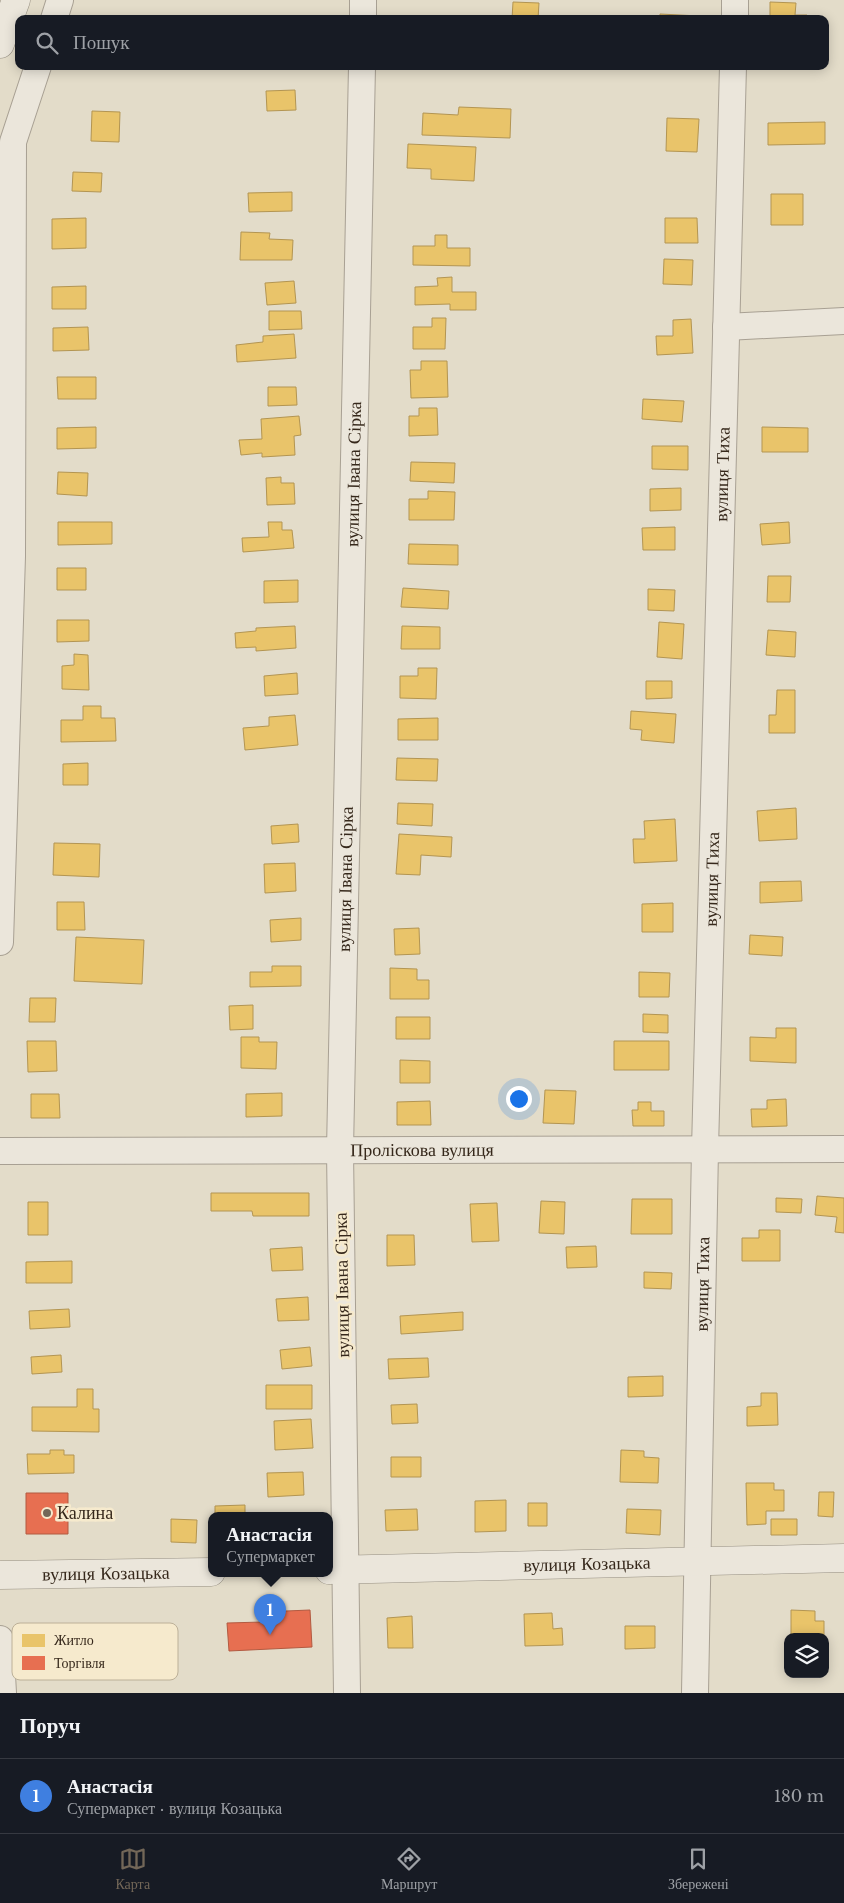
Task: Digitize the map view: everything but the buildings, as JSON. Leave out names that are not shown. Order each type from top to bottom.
[{"type":"street","points":[[0,44],[16,0]]},
{"type":"street","points":[[55,15],[60,0]]},
{"type":"street","points":[[363,0],[363,15]]},
{"type":"street","points":[[734,15],[735,0]]},
{"type":"street","points":[[0,942],[12,556],[13,142],[37,70]]},
{"type":"street","name":"вулиця Івана Сірка","points":[[347,1693],[338,1570],[340,1150],[362,70]]},
{"type":"street","name":"вулиця Тиха","points":[[695,1693],[699,1563],[705,1149],[733,70]]},
{"type":"street","points":[[726,327],[844,321]]},
{"type":"street","name":"Проліскова вулиця","points":[[0,1151],[844,1149]]},
{"type":"street","name":"вулиця Козацька","points":[[338,1570],[699,1563],[844,1558]]},
{"type":"street","name":"вулиця Козацька","points":[[0,1575],[208,1572]]},
{"type":"street","points":[[0,1639],[3,1693]]},
{"type":"place","name":"Калина","points":[[47,1513]]},
{"type":"place","name":"Анастасія","points":[[270,1635]]}]
